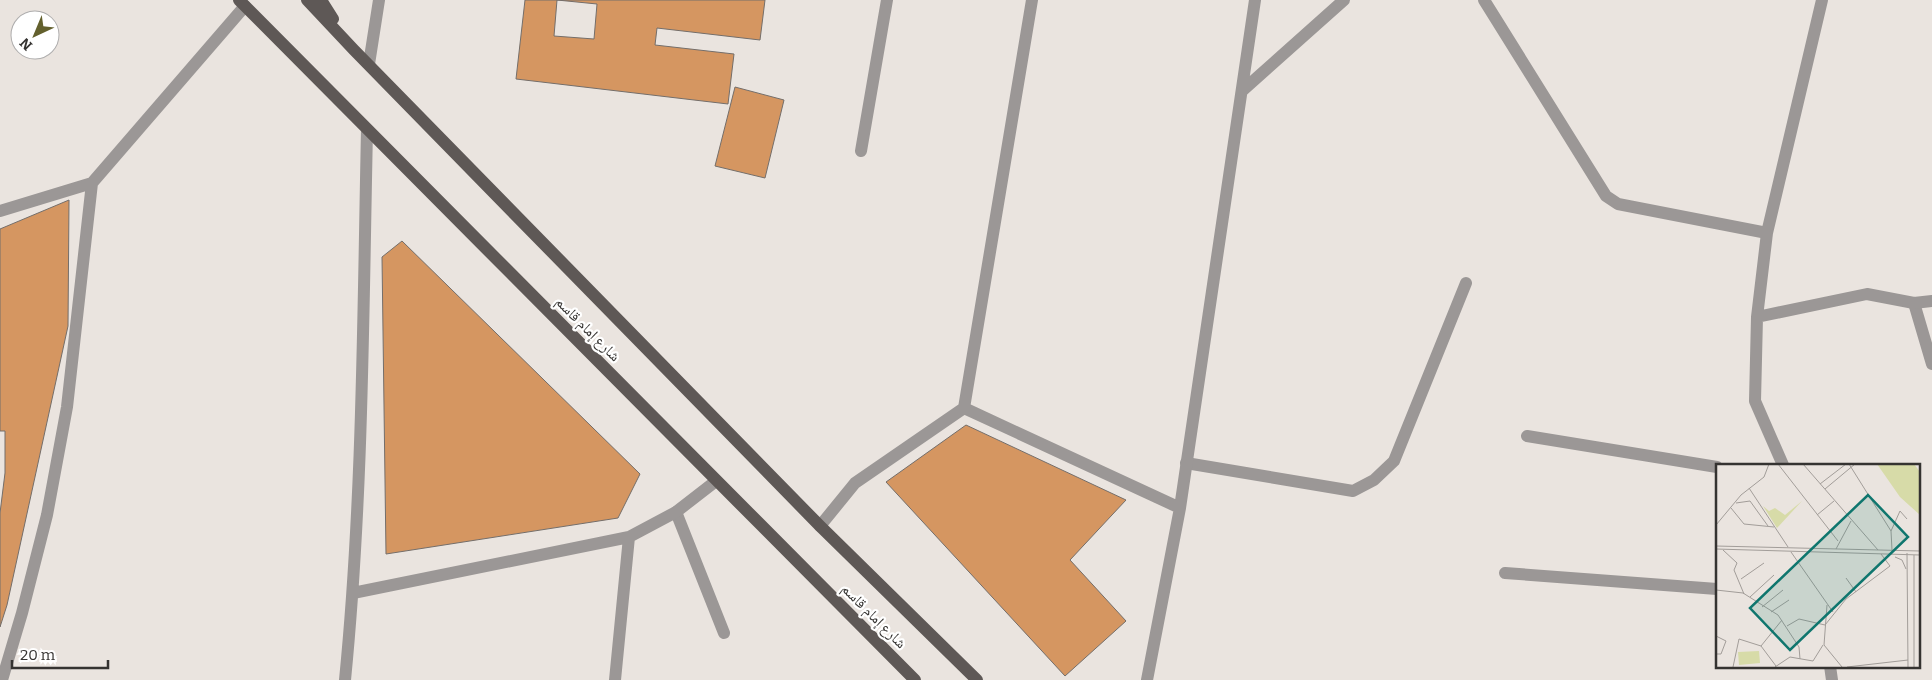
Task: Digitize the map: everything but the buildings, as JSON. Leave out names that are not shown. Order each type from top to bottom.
[{"type":"main road","name":"شارع إمام قاسم","points":[[307,0],[820,526],[977,680]]},
{"type":"main road","points":[[321,0],[354,50]]},
{"type":"main road","name":"شارع إمام قاسم","points":[[242,3],[915,680]]},
{"type":"street","points":[[369,64],[379,0]]},
{"type":"street","points":[[861,151],[887,0]]},
{"type":"street","points":[[820,526],[855,483],[964,408],[1032,0]]},
{"type":"street","points":[[1148,680],[1180,508],[1255,0]]},
{"type":"street","points":[[1242,91],[1344,0]]},
{"type":"street","points":[[1484,0],[1606,196],[1618,204],[1767,233]]},
{"type":"street","points":[[1783,464],[1755,401],[1757,317],[1767,233],[1822,0]]},
{"type":"street","points":[[0,211],[92,183],[242,3]]},
{"type":"street","points":[[344,680],[353,593],[361,441],[367,130]]},
{"type":"street","points":[[2,680],[22,613],[47,515],[68,407],[92,183]]},
{"type":"street","points":[[1186,463],[1353,491],[1374,480],[1394,461],[1466,283]]},
{"type":"street","points":[[1757,317],[1867,294],[1914,303],[1932,301]]},
{"type":"street","points":[[1914,303],[1932,364]]},
{"type":"street","points":[[964,408],[1180,508]]},
{"type":"street","points":[[1527,436],[1716,467]]},
{"type":"street","points":[[353,593],[629,537],[676,512],[716,481]]},
{"type":"street","points":[[676,512],[724,634]]},
{"type":"street","points":[[615,680],[629,537]]},
{"type":"street","points":[[1505,573],[1716,590]]}]
